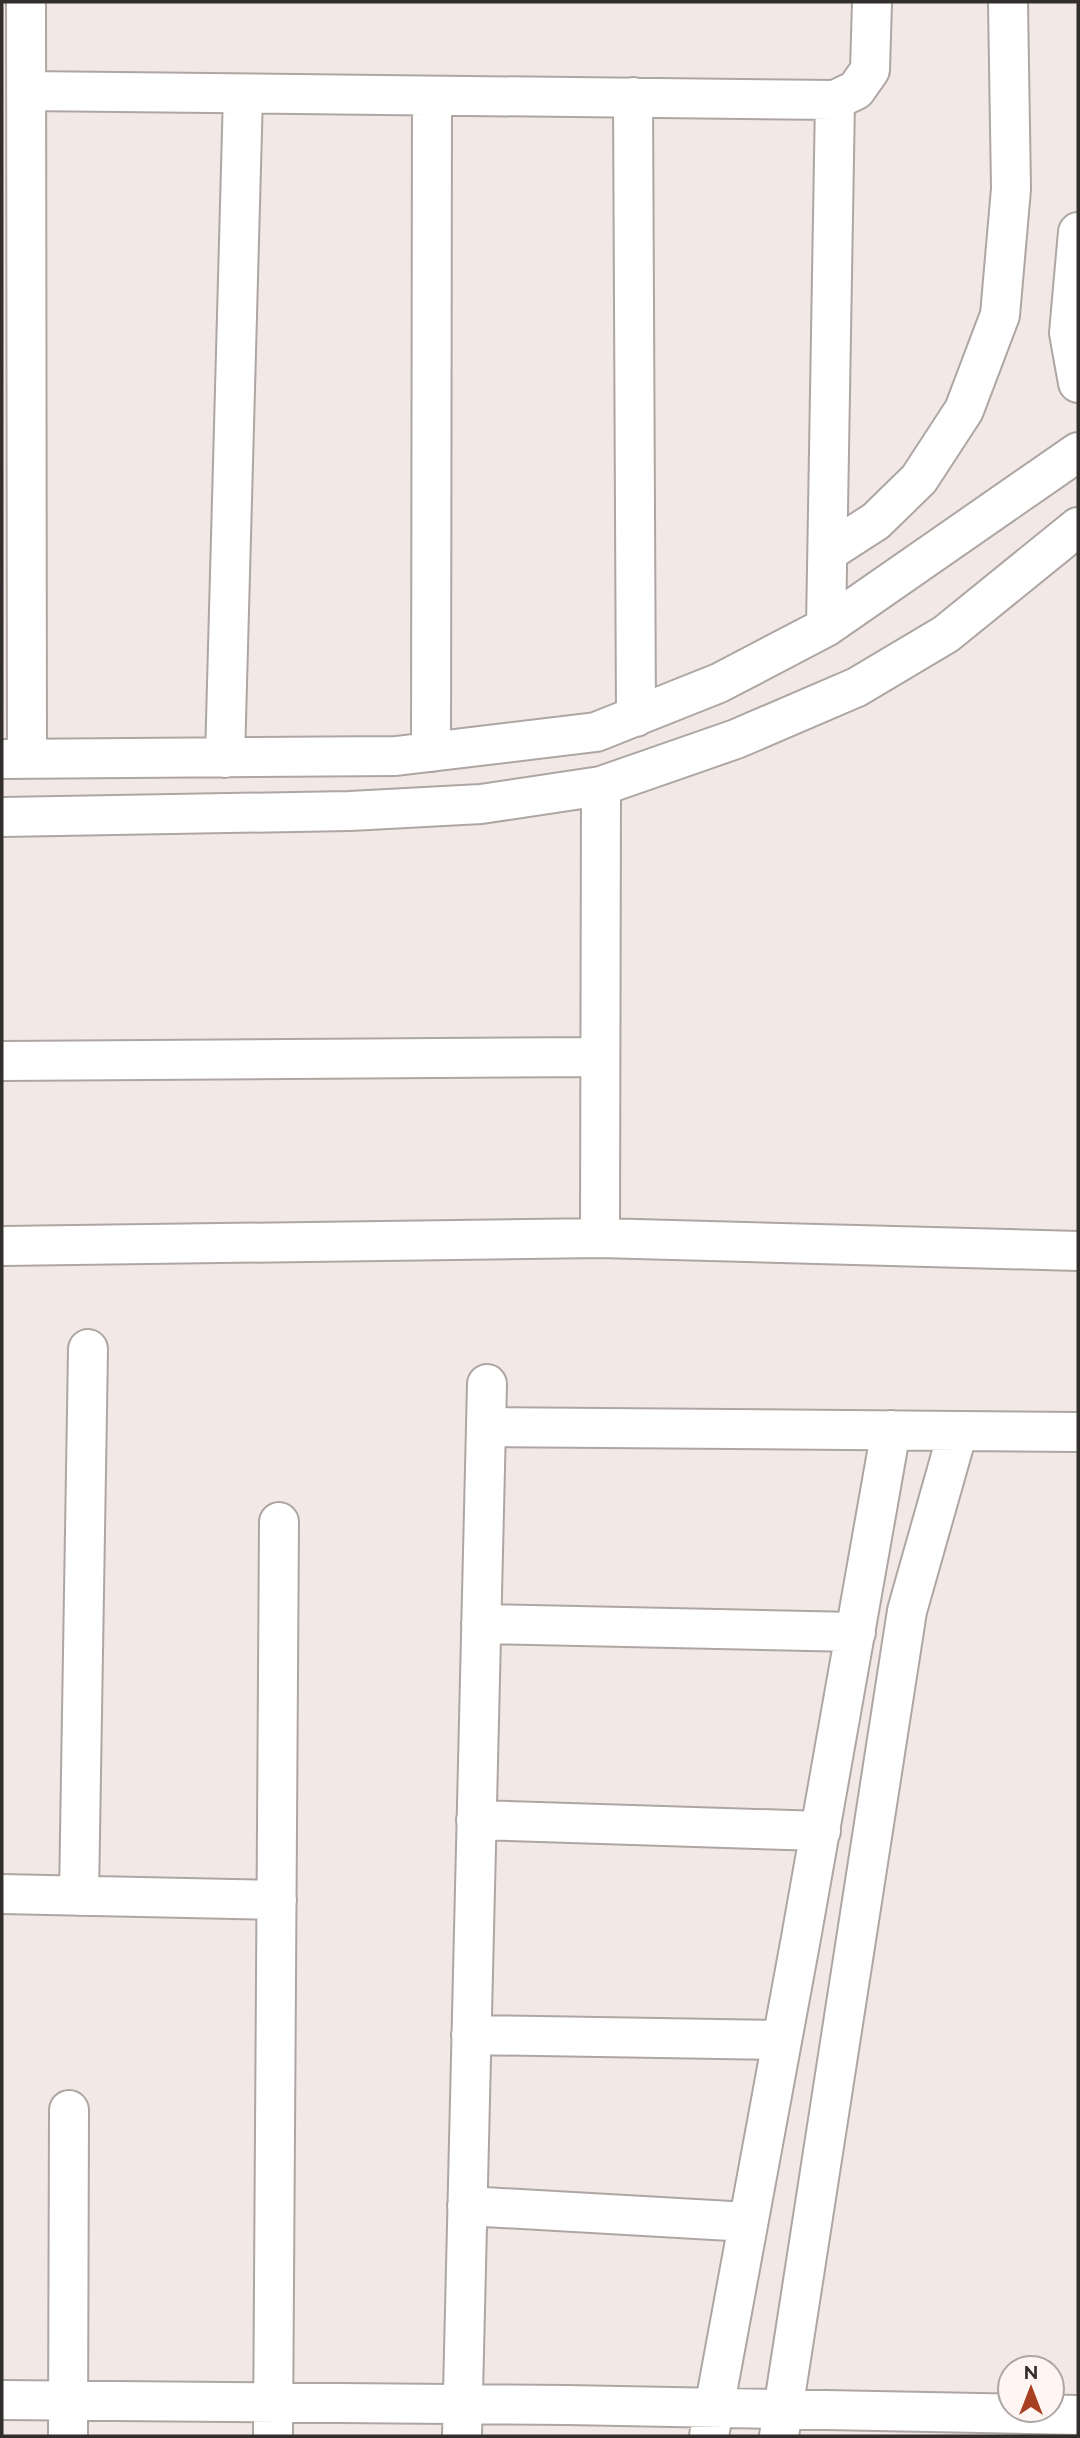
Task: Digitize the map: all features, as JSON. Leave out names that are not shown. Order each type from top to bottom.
[{"type":"street","points":[[26,2],[15,759],[396,756],[596,732],[719,683],[826,627],[1078,452]]},
{"type":"street","points":[[26,91],[835,100],[856,90],[870,70],[872,2]]},
{"type":"street","points":[[828,552],[876,521],[919,479],[964,410],[1000,315],[1011,188],[1009,2]]},
{"type":"street","points":[[225,758],[243,94]]},
{"type":"street","points":[[431,751],[432,96]]},
{"type":"street","points":[[633,97],[636,716]]},
{"type":"street","points":[[826,627],[835,100]]},
{"type":"street","points":[[1078,232],[1069,333],[1078,383]]},
{"type":"street","points":[[2,817],[349,811],[468,805],[601,786],[736,739],[857,687],[946,634],[1078,527]]},
{"type":"street","points":[[121,759],[132,816]]},
{"type":"street","points":[[600,1238],[601,786]]},
{"type":"street","points":[[2,1061],[600,1058]]},
{"type":"street","points":[[2,1246],[600,1238],[1078,1251]]},
{"type":"street","points":[[79,1896],[88,1349]]},
{"type":"street","points":[[462,2420],[487,1384]]},
{"type":"street","points":[[486,1427],[1078,1432]]},
{"type":"street","points":[[711,2422],[821,1831],[891,1430]]},
{"type":"street","points":[[781,2423],[907,1611],[958,1431]]},
{"type":"street","points":[[273,2419],[279,1522]]},
{"type":"street","points":[[481,1624],[856,1632]]},
{"type":"street","points":[[476,1819],[821,1831]]},
{"type":"street","points":[[2,1894],[277,1900]]},
{"type":"street","points":[[471,2035],[782,2040]]},
{"type":"street","points":[[68,2418],[69,2110]]},
{"type":"street","points":[[467,2206],[748,2222]]},
{"type":"street","points":[[2,2400],[68,2418],[912,2424],[1078,2415]]}]
